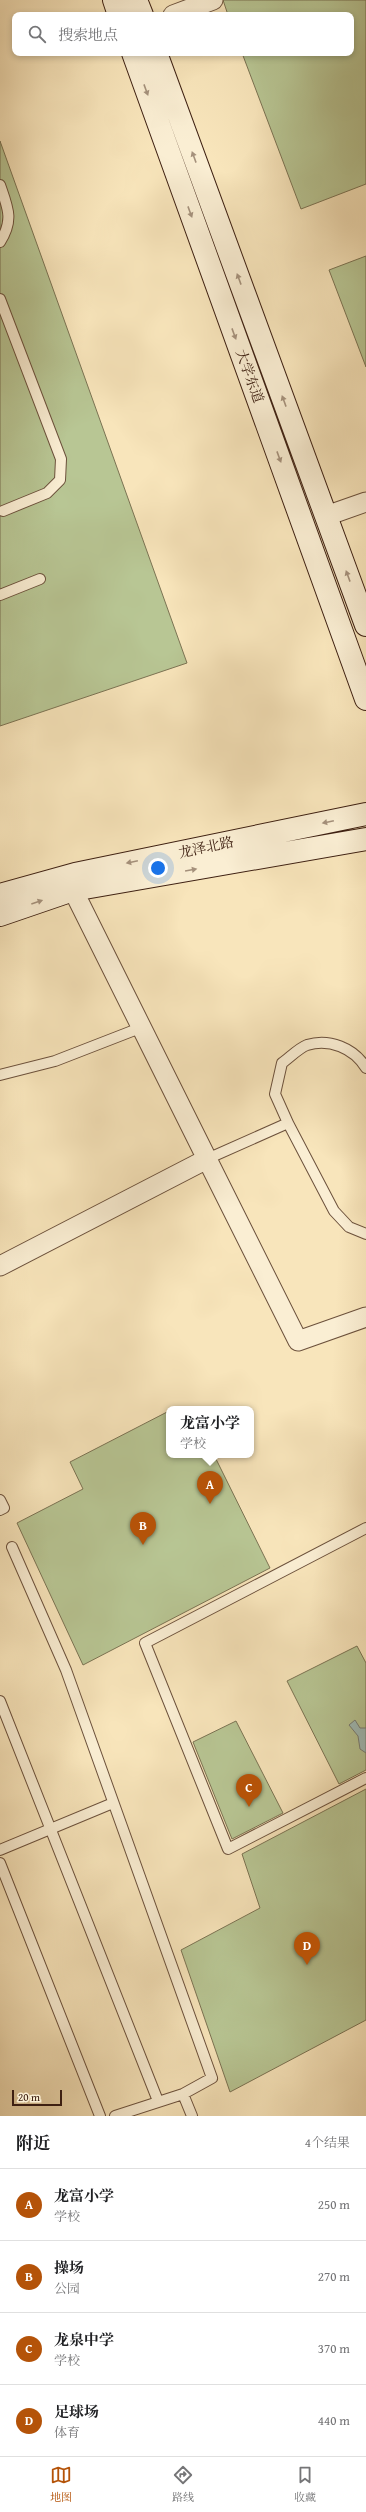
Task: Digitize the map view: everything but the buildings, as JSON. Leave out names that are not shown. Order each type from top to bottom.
[{"type":"main road","points":[[114,0],[118,12]]},
{"type":"main road","points":[[136,0],[141,12]]},
{"type":"main road","name":"大学东道","points":[[134,56],[366,700]]},
{"type":"main road","name":"大学东道","points":[[157,56],[366,626]]},
{"type":"main road","name":"龙泽北路","points":[[0,915],[74,882],[366,814]]},
{"type":"main road","name":"龙泽北路","points":[[0,895],[74,882],[366,839]]},
{"type":"street","points":[[181,12],[213,0]]},
{"type":"street","points":[[326,516],[366,502]]},
{"type":"street","points":[[74,882],[140,1028],[298,1341],[366,1317]]},
{"type":"street","points":[[1,1262],[207,1159]]},
{"type":"lane","points":[[0,185],[9,209],[8,229],[0,242]]},
{"type":"lane","points":[[0,299],[61,459],[60,480],[47,493],[3,511]]},
{"type":"lane","points":[[0,595],[40,579]]},
{"type":"lane","points":[[0,1074],[55,1061],[140,1028]]},
{"type":"lane","points":[[366,1068],[351,1052],[332,1042],[307,1045],[282,1063],[275,1094],[288,1123],[334,1211],[349,1227],[366,1234]]},
{"type":"lane","points":[[207,1159],[288,1123]]},
{"type":"lane","points":[[0,1500],[4,1508],[0,1510]]},
{"type":"lane","points":[[366,1528],[145,1643],[228,1849],[366,1778]]},
{"type":"lane","points":[[12,1547],[66,1670],[212,2078],[184,2094],[158,2101],[115,2116]]},
{"type":"lane","points":[[0,1701],[158,2101]]},
{"type":"lane","points":[[0,1850],[113,1803]]},
{"type":"lane","points":[[0,1863],[100,2116]]},
{"type":"lane","points":[[184,2094],[192,2116]]},
{"type":"green space","points":[[223,0],[366,0],[366,184],[301,209],[243,56],[354,56],[354,12],[227,12]]},
{"type":"green space","points":[[0,141],[187,663],[0,726]]},
{"type":"green space","points":[[366,256],[366,367],[329,270]]},
{"type":"green space","points":[[166,1413],[166,1458],[215,1458],[270,1568],[83,1665],[17,1523],[83,1489],[70,1462]]},
{"type":"green space","points":[[357,1646],[366,1663],[366,1770],[339,1784],[287,1681]]},
{"type":"green space","points":[[236,1721],[283,1813],[232,1839],[193,1742]]},
{"type":"green space","points":[[366,1789],[366,2020],[230,2092],[181,1950],[260,1908],[242,1854]]},
{"type":"water","points":[[355,1720],[360,1728],[366,1728],[366,1753],[360,1749],[358,1736],[349,1725]]},
{"type":"place","name":"龙富小学","points":[[210,1504]]},
{"type":"place","name":"操场","points":[[143,1545]]},
{"type":"place","name":"龙泉中学","points":[[249,1807]]},
{"type":"place","name":"足球场","points":[[307,1965]]}]
